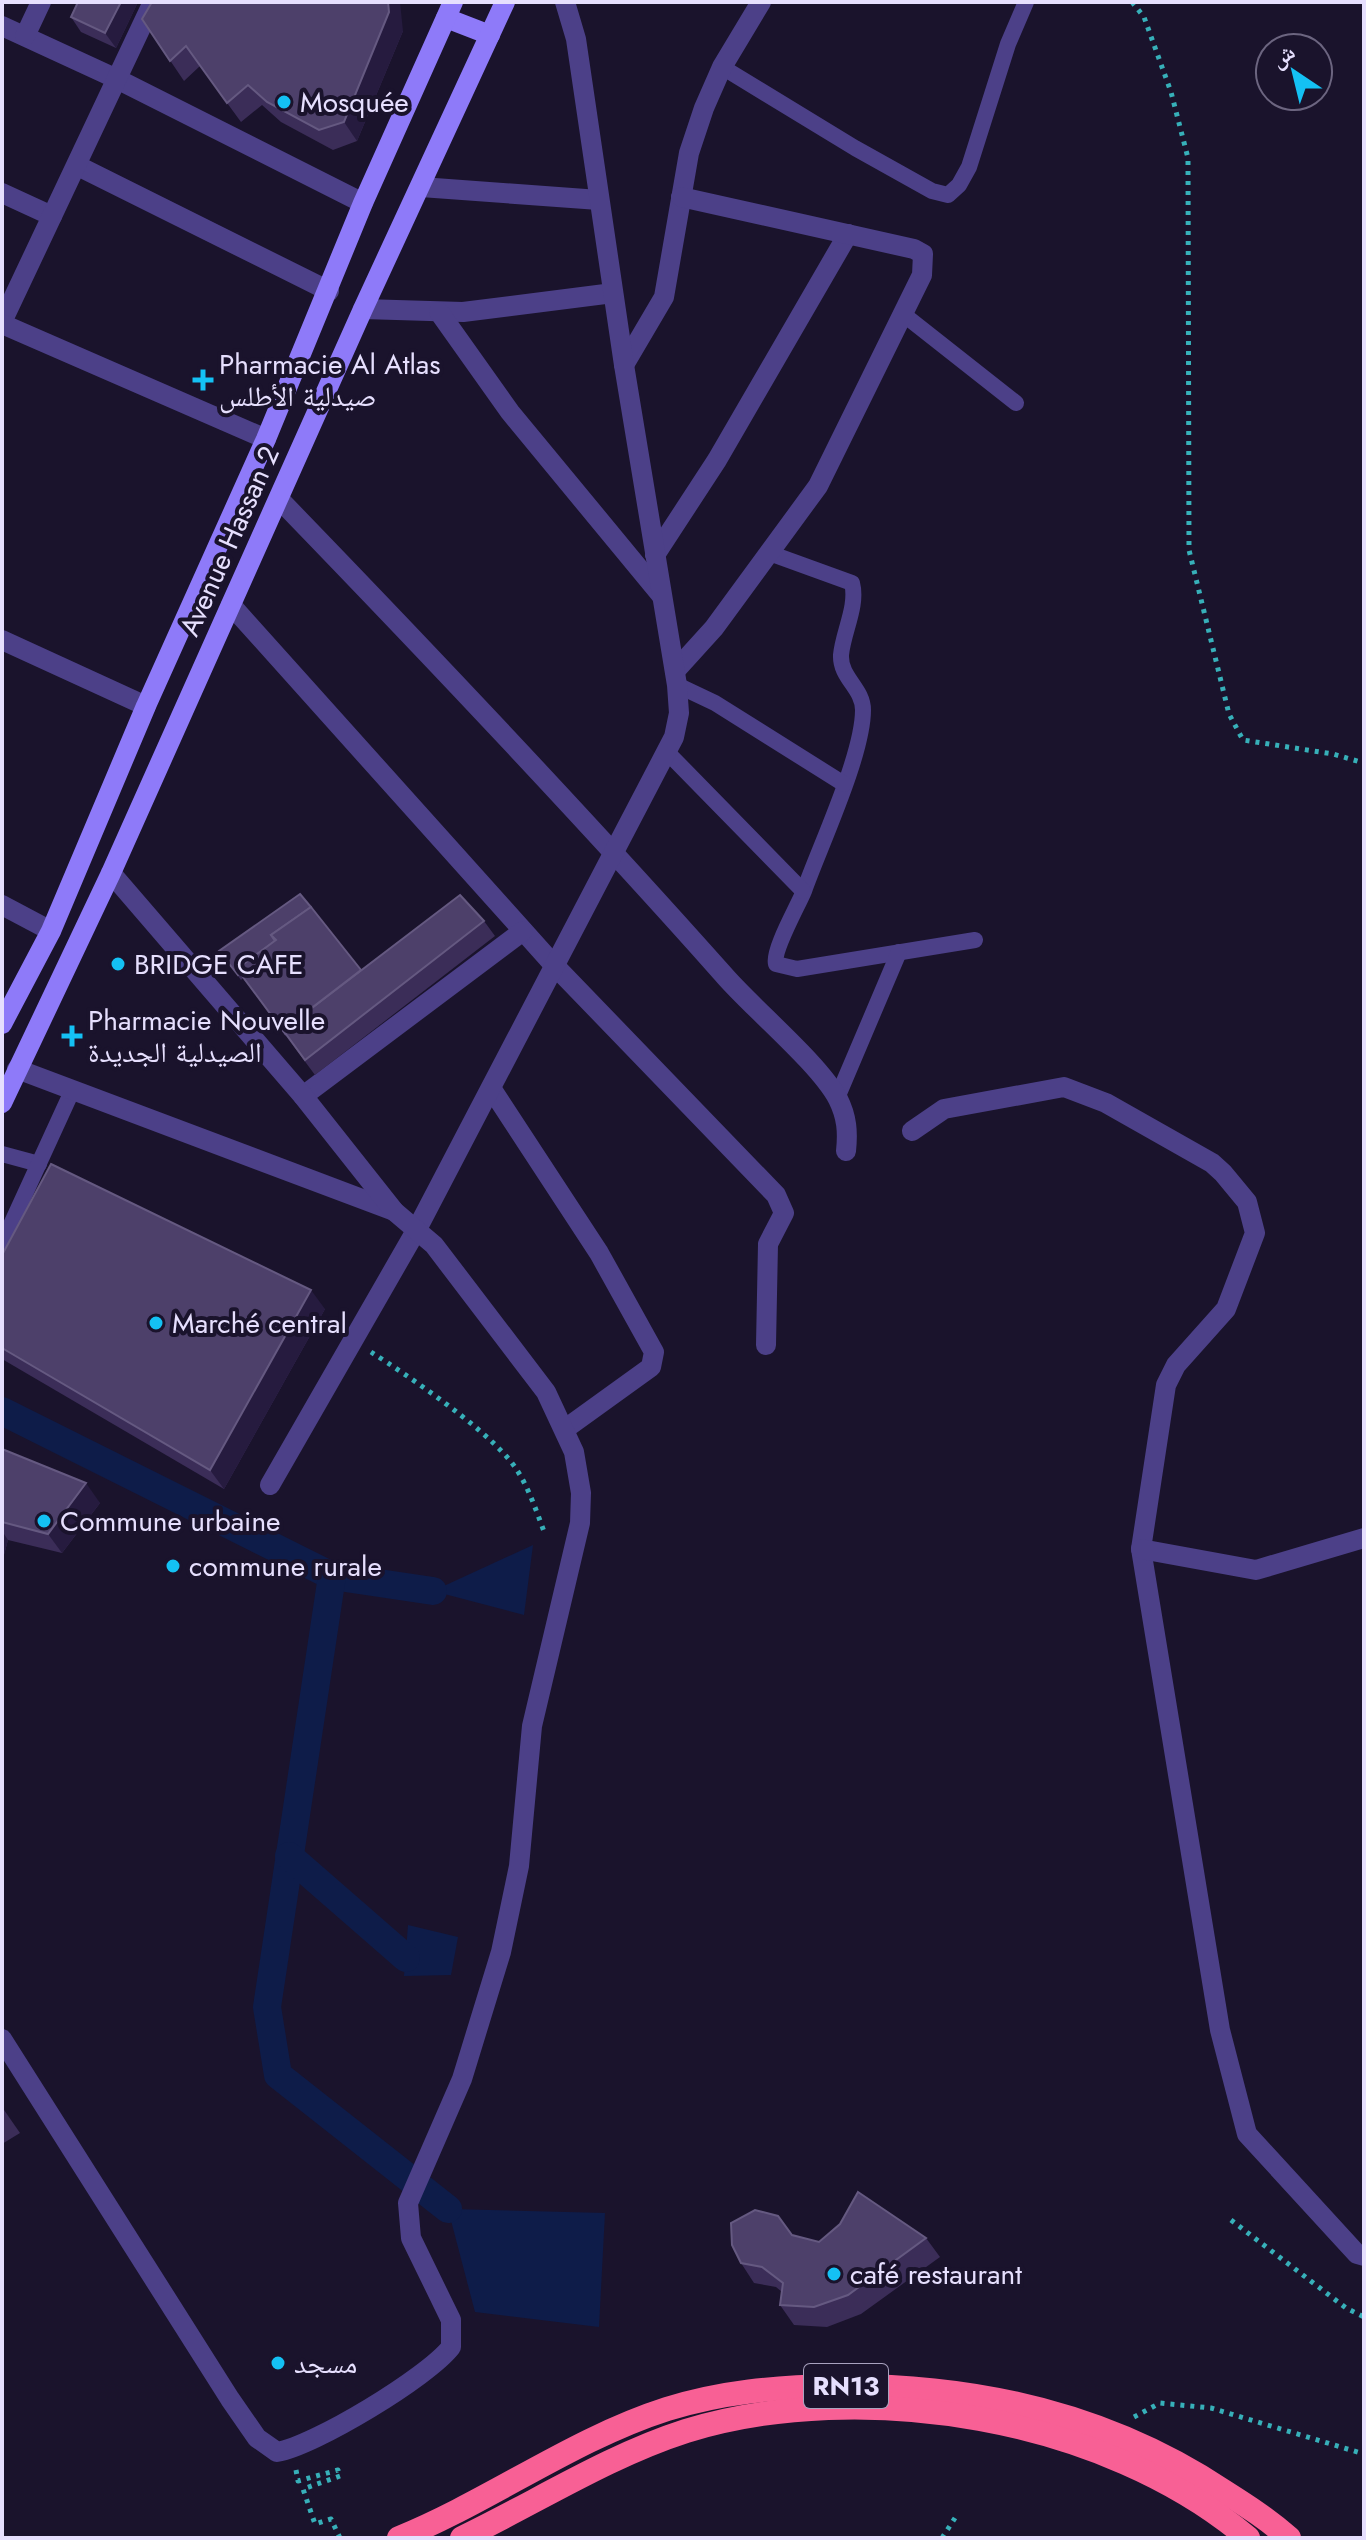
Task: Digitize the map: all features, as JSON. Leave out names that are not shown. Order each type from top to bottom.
[{"type":"highway","name":"RN13","points":[[399,2538],[457,2512],[597,2438],[664,2410],[724,2393],[871,2385],[958,2390],[1029,2406],[1109,2431],[1152,2449],[1211,2482],[1274,2524],[1289,2538]]},
{"type":"highway","name":"RN13","points":[[462,2538],[623,2457],[683,2432],[741,2416],[857,2410],[931,2412],[991,2419],[1045,2434],[1123,2463],[1176,2489],[1248,2538]]},
{"type":"main road","name":"Avenue Hassan 2","points":[[2,1103],[111,873],[363,309],[505,2]]},
{"type":"main road","name":"Avenue Hassan 2","points":[[2,1024],[51,931],[449,10]]},
{"type":"main road","points":[[449,10],[490,35]]},
{"type":"street","points":[[25,36],[41,2]]},
{"type":"street","points":[[153,2],[2,323],[266,439]]},
{"type":"street","points":[[270,1485],[417,1229],[553,964],[667,752],[679,713],[576,39],[565,2]]},
{"type":"street","points":[[624,365],[664,297],[681,197],[699,123],[722,67],[761,2]]},
{"type":"street","points":[[2,26],[117,79],[363,203]]},
{"type":"street","points":[[78,166],[329,291]]},
{"type":"street","points":[[421,187],[599,200]]},
{"type":"street","points":[[2,193],[52,216]]},
{"type":"street","points":[[676,678],[772,554],[818,486],[922,275],[925,261],[923,254],[848,234],[681,197]]},
{"type":"street","points":[[655,555],[717,460],[848,234]]},
{"type":"street","points":[[363,309],[439,312],[534,305],[613,293]]},
{"type":"street","points":[[439,312],[510,412],[661,595]]},
{"type":"street","points":[[280,500],[614,851],[837,1098],[848,1129],[846,1151]]},
{"type":"street","points":[[231,605],[553,964],[781,1203],[783,1218],[768,1244],[766,1345]]},
{"type":"street","points":[[2,640],[146,706]]},
{"type":"street","points":[[2,2039],[257,2438],[277,2452],[292,2450],[431,2368],[451,2347],[454,2335],[451,2320],[411,2238],[408,2203],[462,2079],[501,1952],[514,1893],[532,1726],[580,1523],[579,1472],[565,1429],[546,1392],[442,1255],[394,1211],[303,1096],[111,873]]},
{"type":"street","points":[[2,905],[51,931]]},
{"type":"street","points":[[303,1096],[523,931]]},
{"type":"street","points":[[17,1069],[394,1211]]},
{"type":"street","points":[[912,1131],[944,1109],[1064,1087],[1106,1103],[1212,1163],[1247,1202],[1255,1233],[1226,1309],[1176,1365],[1166,1385],[1141,1549],[1220,2030],[1247,2134],[1357,2254],[1364,2256]]},
{"type":"street","points":[[491,1088],[599,1253],[654,1352],[655,1360],[645,1373],[565,1429]]},
{"type":"street","points":[[1141,1549],[1256,1570],[1364,1538]]},
{"type":"lane","points":[[722,67],[855,148],[932,191],[948,195],[959,185],[969,167],[1008,44],[1026,2]]},
{"type":"lane","points":[[903,314],[1016,403]]},
{"type":"lane","points":[[772,554],[829,573],[853,587],[842,668],[860,693],[864,709],[844,784],[803,891],[775,951],[776,964],[797,969],[975,940]]},
{"type":"lane","points":[[676,678],[844,784]]},
{"type":"lane","points":[[667,752],[803,891]]},
{"type":"lane","points":[[837,1098],[899,952]]},
{"type":"lane","points":[[2,1244],[73,1089]]},
{"type":"lane","points":[[2,1154],[39,1164]]},
{"type":"path","points":[[1132,2],[1144,17],[1171,92],[1188,158],[1189,550],[1229,714],[1243,740],[1333,754],[1364,763]]},
{"type":"path","points":[[353,1340],[401,1371],[507,1456],[528,1492],[545,1534]]},
{"type":"path","points":[[1231,2220],[1346,2308],[1364,2317]]},
{"type":"path","points":[[1109,2431],[1160,2403],[1198,2407],[1364,2454]]},
{"type":"path","points":[[292,2450],[298,2481],[338,2470],[340,2476],[303,2489],[315,2524],[331,2519],[340,2538]]},
{"type":"path","points":[[942,2538],[955,2518]]},
{"type":"water","points":[[533,1545],[524,1615],[433,1591]]},
{"type":"water","points":[[408,1925],[458,1937],[451,1975],[404,1976]]},
{"type":"water","points":[[448,2209],[605,2213],[599,2327],[475,2312]]},
{"type":"building","points":[[78,2],[121,2],[105,33],[71,17]]},
{"type":"building","name":"Mosquée","points":[[152,2],[388,2],[389,12],[344,122],[319,130],[267,102],[248,85],[227,103],[186,46],[170,61],[142,19]]},
{"type":"building","points":[[300,894],[311,907],[271,935],[275,941],[237,969],[238,975],[219,951]]},
{"type":"building","points":[[460,895],[484,921],[305,1060],[283,1030]]},
{"type":"building","points":[[311,907],[361,970],[283,1030],[286,1035],[237,969],[276,940],[271,935]]},
{"type":"building","points":[[51,1164],[311,1290],[210,1470],[2,1348],[2,1255]]},
{"type":"building","points":[[2,1449],[86,1483],[48,1534],[2,1522]]},
{"type":"building","name":"café restaurant","points":[[858,2192],[926,2238],[848,2295],[814,2307],[780,2305],[783,2283],[762,2267],[741,2263],[732,2245],[731,2223],[755,2210],[778,2216],[792,2235],[819,2242],[840,2224]]},
{"type":"waterway","points":[[2,1411],[332,1576],[433,1591]]},
{"type":"waterway","points":[[332,1576],[267,2007],[278,2075],[448,2209]]},
{"type":"waterway","points":[[289,1856],[406,1958]]},
{"type":"place","name":"Mosquée","points":[[284,102]]},
{"type":"place","name":"Pharmacie Al Atlas صيدلية الأطلس","points":[[203,380]]},
{"type":"place","name":"BRIDGE CAFE","points":[[118,964]]},
{"type":"place","name":"Pharmacie Nouvelle الصيدلية الجديدة","points":[[72,1036]]},
{"type":"place","name":"Marché central","points":[[156,1323]]},
{"type":"place","name":"Commune urbaine","points":[[44,1521]]},
{"type":"place","name":"commune rurale","points":[[173,1566]]},
{"type":"place","name":"café restaurant","points":[[834,2274]]},
{"type":"place","name":"مسجد","points":[[278,2363]]}]
